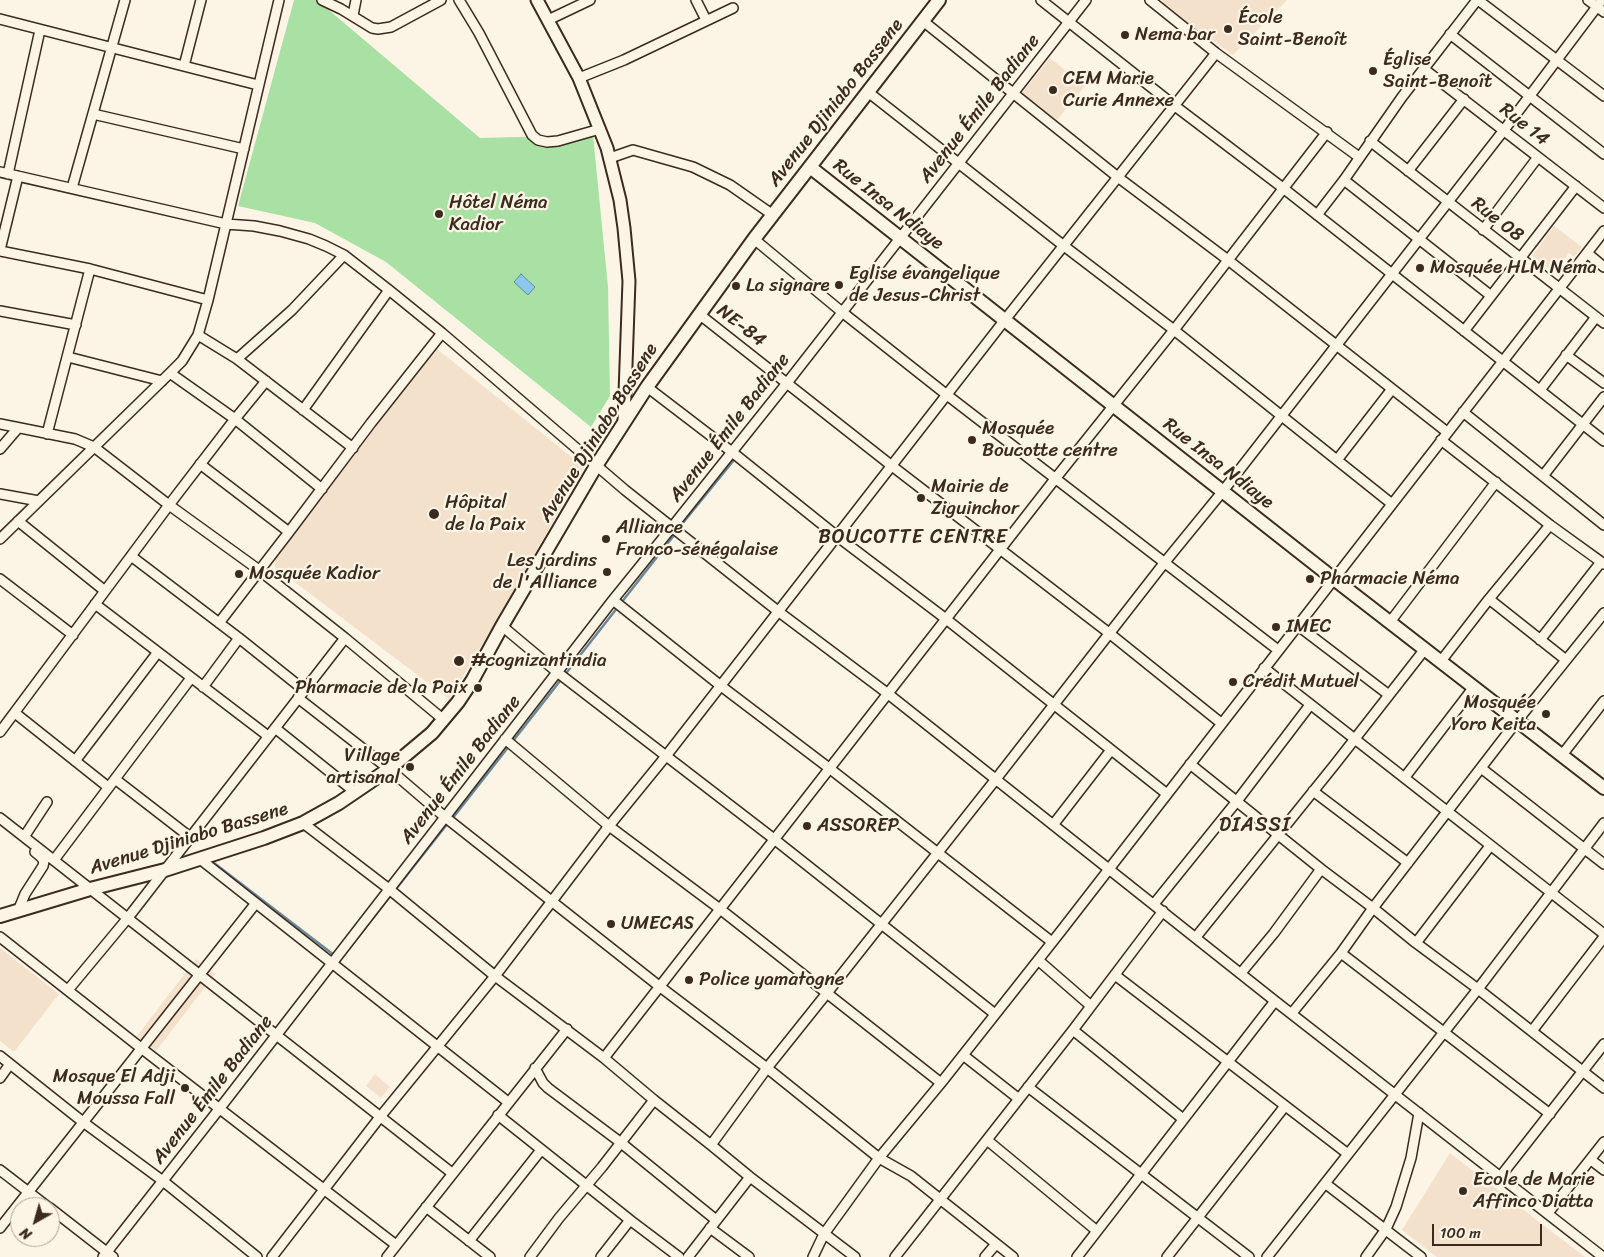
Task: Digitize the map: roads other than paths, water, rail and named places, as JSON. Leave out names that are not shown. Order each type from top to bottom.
[{"type":"main road","name":"Avenue Djiniabo Bassene","points":[[0,916],[90,889],[165,870],[271,836],[303,823],[389,769],[422,742],[444,720],[472,681],[596,466],[647,387],[754,239],[939,0]]},
{"type":"main road","name":"Rue Insa Ndiaye","points":[[810,167],[1004,321],[1604,788]]},
{"type":"street","points":[[72,188],[125,0]]},
{"type":"street","points":[[184,66],[201,0]]},
{"type":"street","points":[[0,539],[182,361],[198,335],[279,0]]},
{"type":"street","points":[[322,0],[353,15],[372,28],[383,29],[391,27],[441,0]]},
{"type":"street","points":[[353,15],[356,0]]},
{"type":"street","points":[[459,0],[479,33],[532,135],[538,140],[547,142],[558,141],[600,129]]},
{"type":"street","points":[[537,0],[579,78],[610,158],[620,200],[629,281],[624,421]]},
{"type":"street","points":[[548,20],[590,0]]},
{"type":"street","points":[[696,0],[706,20]]},
{"type":"street","points":[[1042,0],[1604,441]]},
{"type":"street","name":"Avenue Émile Badiane","points":[[107,1255],[613,600],[900,239],[958,162],[1086,0]]},
{"type":"street","points":[[1150,0],[1216,53],[1359,157]]},
{"type":"street","points":[[1317,216],[1370,141],[1477,0],[1603,93]]},
{"type":"street","points":[[711,1145],[827,992],[1054,705],[1164,562],[1223,491],[1557,60],[1601,6],[1588,0]]},
{"type":"street","points":[[579,78],[624,60],[733,8]]},
{"type":"street","points":[[0,20],[258,85]]},
{"type":"street","points":[[923,21],[1119,178],[1228,260],[1447,432]]},
{"type":"street","points":[[40,30],[9,174],[0,251],[90,269],[208,300]]},
{"type":"street","points":[[1450,34],[1604,154]]},
{"type":"street","points":[[272,1257],[380,1117],[495,976],[1004,321],[1216,53]]},
{"type":"street","name":"Rue 14","points":[[1424,69],[1604,208]]},
{"type":"street","points":[[868,92],[1174,330],[1392,504]]},
{"type":"street","points":[[1408,172],[1464,99]]},
{"type":"street","points":[[93,114],[244,150]]},
{"type":"street","points":[[604,1058],[887,693],[1174,330],[1327,132]]},
{"type":"street","name":"Rue 08","points":[[1370,141],[1604,323]]},
{"type":"street","points":[[610,158],[633,150],[693,167],[730,185],[773,215]]},
{"type":"street","points":[[1483,230],[1538,157]]},
{"type":"street","points":[[9,174],[226,224],[254,226],[280,231],[310,239],[344,255],[442,333],[596,466],[672,527],[779,612],[887,693],[1275,1001],[1602,1255]]},
{"type":"street","points":[[1344,180],[1490,295]]},
{"type":"street","points":[[1464,331],[1576,186]]},
{"type":"street","points":[[813,1257],[824,1234],[879,1158],[1038,960],[1604,231]]},
{"type":"street","points":[[754,239],[947,395],[1278,650]]},
{"type":"street","points":[[1586,253],[1604,267]]},
{"type":"street","points":[[237,359],[292,310],[344,255]]},
{"type":"street","points":[[47,434],[90,269]]},
{"type":"street","points":[[303,410],[390,290]]},
{"type":"street","points":[[0,311],[76,325]]},
{"type":"street","name":"NE-84","points":[[699,314],[892,466],[1110,633],[1221,723]]},
{"type":"street","points":[[1540,390],[1596,317]]},
{"type":"street","points":[[219,623],[371,422],[442,333]]},
{"type":"street","points":[[198,335],[237,359],[353,448]]},
{"type":"street","points":[[1566,355],[1604,384]]},
{"type":"street","points":[[68,357],[162,381]]},
{"type":"street","points":[[170,373],[235,419],[322,489]]},
{"type":"street","points":[[0,732],[200,464],[266,382]]},
{"type":"street","points":[[647,387],[946,619],[1166,794]]},
{"type":"street","points":[[1337,460],[1392,389]]},
{"type":"street","points":[[1543,476],[1604,397]]},
{"type":"street","points":[[1463,412],[1604,525]]},
{"type":"street","points":[[0,424],[75,439],[94,447],[169,505],[259,570],[444,720]]},
{"type":"street","points":[[0,449],[18,428]]},
{"type":"street","points":[[1441,440],[1550,525],[1603,563],[1540,640]]},
{"type":"street","points":[[200,464],[289,532]]},
{"type":"street","points":[[1390,622],[1496,482]]},
{"type":"street","points":[[0,494],[38,501]]},
{"type":"street","points":[[18,521],[105,591]]},
{"type":"street","points":[[1441,661],[1550,525]]},
{"type":"street","points":[[131,556],[304,690]]},
{"type":"street","points":[[0,579],[73,635]]},
{"type":"street","points":[[1489,599],[1566,660]]},
{"type":"street","points":[[613,600],[1052,942]]},
{"type":"street","points":[[95,604],[268,736]]},
{"type":"street","points":[[1292,1013],[1341,953],[1373,908],[1516,721],[1604,613]]},
{"type":"street","points":[[1298,625],[1389,695]]},
{"type":"street","points":[[502,626],[557,672],[882,923],[995,1014]]},
{"type":"street","points":[[203,687],[239,638]]},
{"type":"street","points":[[68,990],[127,919],[345,638]]},
{"type":"street","points":[[1196,937],[1425,649]]},
{"type":"street","points":[[75,761],[158,652]]},
{"type":"street","points":[[1264,668],[1604,935],[1532,1032]]},
{"type":"street","points":[[54,860],[191,678]]},
{"type":"street","points":[[1405,777],[1474,687]]},
{"type":"street","points":[[298,698],[659,986],[768,1068],[879,1158],[911,1176],[1013,1257]]},
{"type":"street","points":[[1562,755],[1604,701]]},
{"type":"street","points":[[1154,904],[1310,706]]},
{"type":"street","points":[[15,713],[108,787]]},
{"type":"street","points":[[275,728],[355,792]]},
{"type":"street","points":[[505,739],[610,826],[720,908],[941,1083]]},
{"type":"street","points":[[1053,825],[1111,750]]},
{"type":"street","points":[[1190,764],[1321,869],[1604,1088]]},
{"type":"street","points":[[1481,768],[1604,864]]},
{"type":"street","points":[[115,778],[190,837]]},
{"type":"street","points":[[1313,791],[1408,863]]},
{"type":"street","points":[[24,837],[47,802]]},
{"type":"street","points":[[0,818],[452,1173]]},
{"type":"street","points":[[303,823],[389,888],[495,976],[567,1029],[750,1177],[855,1257]]},
{"type":"street","points":[[0,824],[41,857],[44,862],[25,894],[18,911]]},
{"type":"street","points":[[1267,1257],[1478,989],[1604,824]]},
{"type":"street","points":[[1416,943],[1490,846]]},
{"type":"street","points":[[200,859],[508,1102]]},
{"type":"street","points":[[1241,973],[1274,933],[1321,869]]},
{"type":"street","points":[[0,1228],[256,903]]},
{"type":"street","points":[[895,1257],[1073,1030],[1163,911]]},
{"type":"street","points":[[0,937],[396,1245]]},
{"type":"street","points":[[1341,953],[1550,1114]]},
{"type":"street","points":[[1038,960],[1091,1006]]},
{"type":"street","points":[[1115,975],[1348,1154]]},
{"type":"street","points":[[1077,1257],[1275,1001]]},
{"type":"street","points":[[387,1257],[567,1029]]},
{"type":"street","points":[[1073,1030],[1184,1119]]},
{"type":"street","points":[[1500,1177],[1604,1044]]},
{"type":"street","points":[[963,1055],[1019,1099]]},
{"type":"street","points":[[0,1056],[83,1122],[163,1181],[257,1257]]},
{"type":"street","points":[[0,1078],[10,1064]]},
{"type":"street","points":[[535,1068],[542,1083],[620,1142],[716,1220]]},
{"type":"street","points":[[1028,1087],[1249,1257]]},
{"type":"street","points":[[530,1257],[654,1100]]},
{"type":"street","points":[[1167,1257],[1284,1106]]},
{"type":"street","points":[[1366,1257],[1386,1229],[1396,1207],[1411,1158],[1419,1113]]},
{"type":"street","points":[[498,1115],[679,1257]]},
{"type":"street","points":[[987,1140],[1097,1231]]},
{"type":"street","points":[[1548,1213],[1604,1142]]},
{"type":"street","points":[[469,1241],[541,1150]]},
{"type":"street","points":[[1591,1160],[1604,1170]]},
{"type":"street","points":[[0,1170],[35,1197]]},
{"type":"street","points":[[688,1257],[750,1177]]},
{"type":"street","points":[[1326,1184],[1419,1256]]},
{"type":"street","points":[[426,1207],[490,1257]]},
{"type":"street","points":[[60,1217],[107,1255]]},
{"type":"street","points":[[601,1257],[630,1220]]},
{"type":"street","points":[[710,1228],[749,1257]]},
{"type":"street","points":[[985,1257],[996,1244]]},
{"type":"water","points":[[521,274],[535,287],[528,295],[514,282]]},
{"type":"waterway","points":[[678,529],[734,460]]},
{"type":"waterway","points":[[452,819],[675,534]]},
{"type":"waterway","points":[[137,801],[185,839]]},
{"type":"waterway","points":[[338,959],[340,960],[448,823]]},
{"type":"waterway","points":[[214,863],[334,955]]},
{"type":"place","name":"École Saint-Benoît","points":[[1228,29]]},
{"type":"place","name":"Nema bar","points":[[1125,35]]},
{"type":"place","name":"Église Saint-Benoît","points":[[1373,71]]},
{"type":"place","name":"CEM Marie Curie Annexe","points":[[1053,90]]},
{"type":"place","name":"Hôtel Néma Kadior","points":[[439,214]]},
{"type":"place","name":"Mosquée HLM Néma","points":[[1420,268]]},
{"type":"place","name":"Eglise évangelique de Jesus-Christ","points":[[839,285]]},
{"type":"place","name":"La signare","points":[[736,286]]},
{"type":"place","name":"Mosquée Boucotte centre","points":[[972,440]]},
{"type":"place","name":"Mairie de Ziguinchor","points":[[921,498]]},
{"type":"place","name":"Hôpital de la Paix","points":[[434,514]]},
{"type":"place","name":"Alliance Franco-sénégalaise","points":[[606,539]]},
{"type":"place","name":"Les jardins de l'Alliance","points":[[607,572]]},
{"type":"place","name":"Mosquée Kadior","points":[[239,574]]},
{"type":"place","name":"Pharmacie Néma","points":[[1310,579]]},
{"type":"place","name":"IMEC","points":[[1276,627]]},
{"type":"place","name":"#cognizantindia","points":[[459,661]]},
{"type":"place","name":"Crédit Mutuel","points":[[1233,682]]},
{"type":"place","name":"Pharmacie de la Paix","points":[[478,688]]},
{"type":"place","name":"Mosquée Yoro Keita","points":[[1546,714]]},
{"type":"place","name":"Village artisanal","points":[[410,767]]},
{"type":"place","name":"ASSOREP","points":[[807,826]]},
{"type":"place","name":"UMECAS","points":[[611,924]]},
{"type":"place","name":"Police yamatogne","points":[[689,980]]},
{"type":"place","name":"Mosque El Adji Moussa Fall","points":[[185,1088]]},
{"type":"place","name":"Ecole de Marie Affinco Diatta","points":[[1463,1191]]},
{"type":"district","name":"BOUCOTTE CENTRE","points":[[913,538]]},
{"type":"district","name":"DIASSI","points":[[1255,826]]}]
